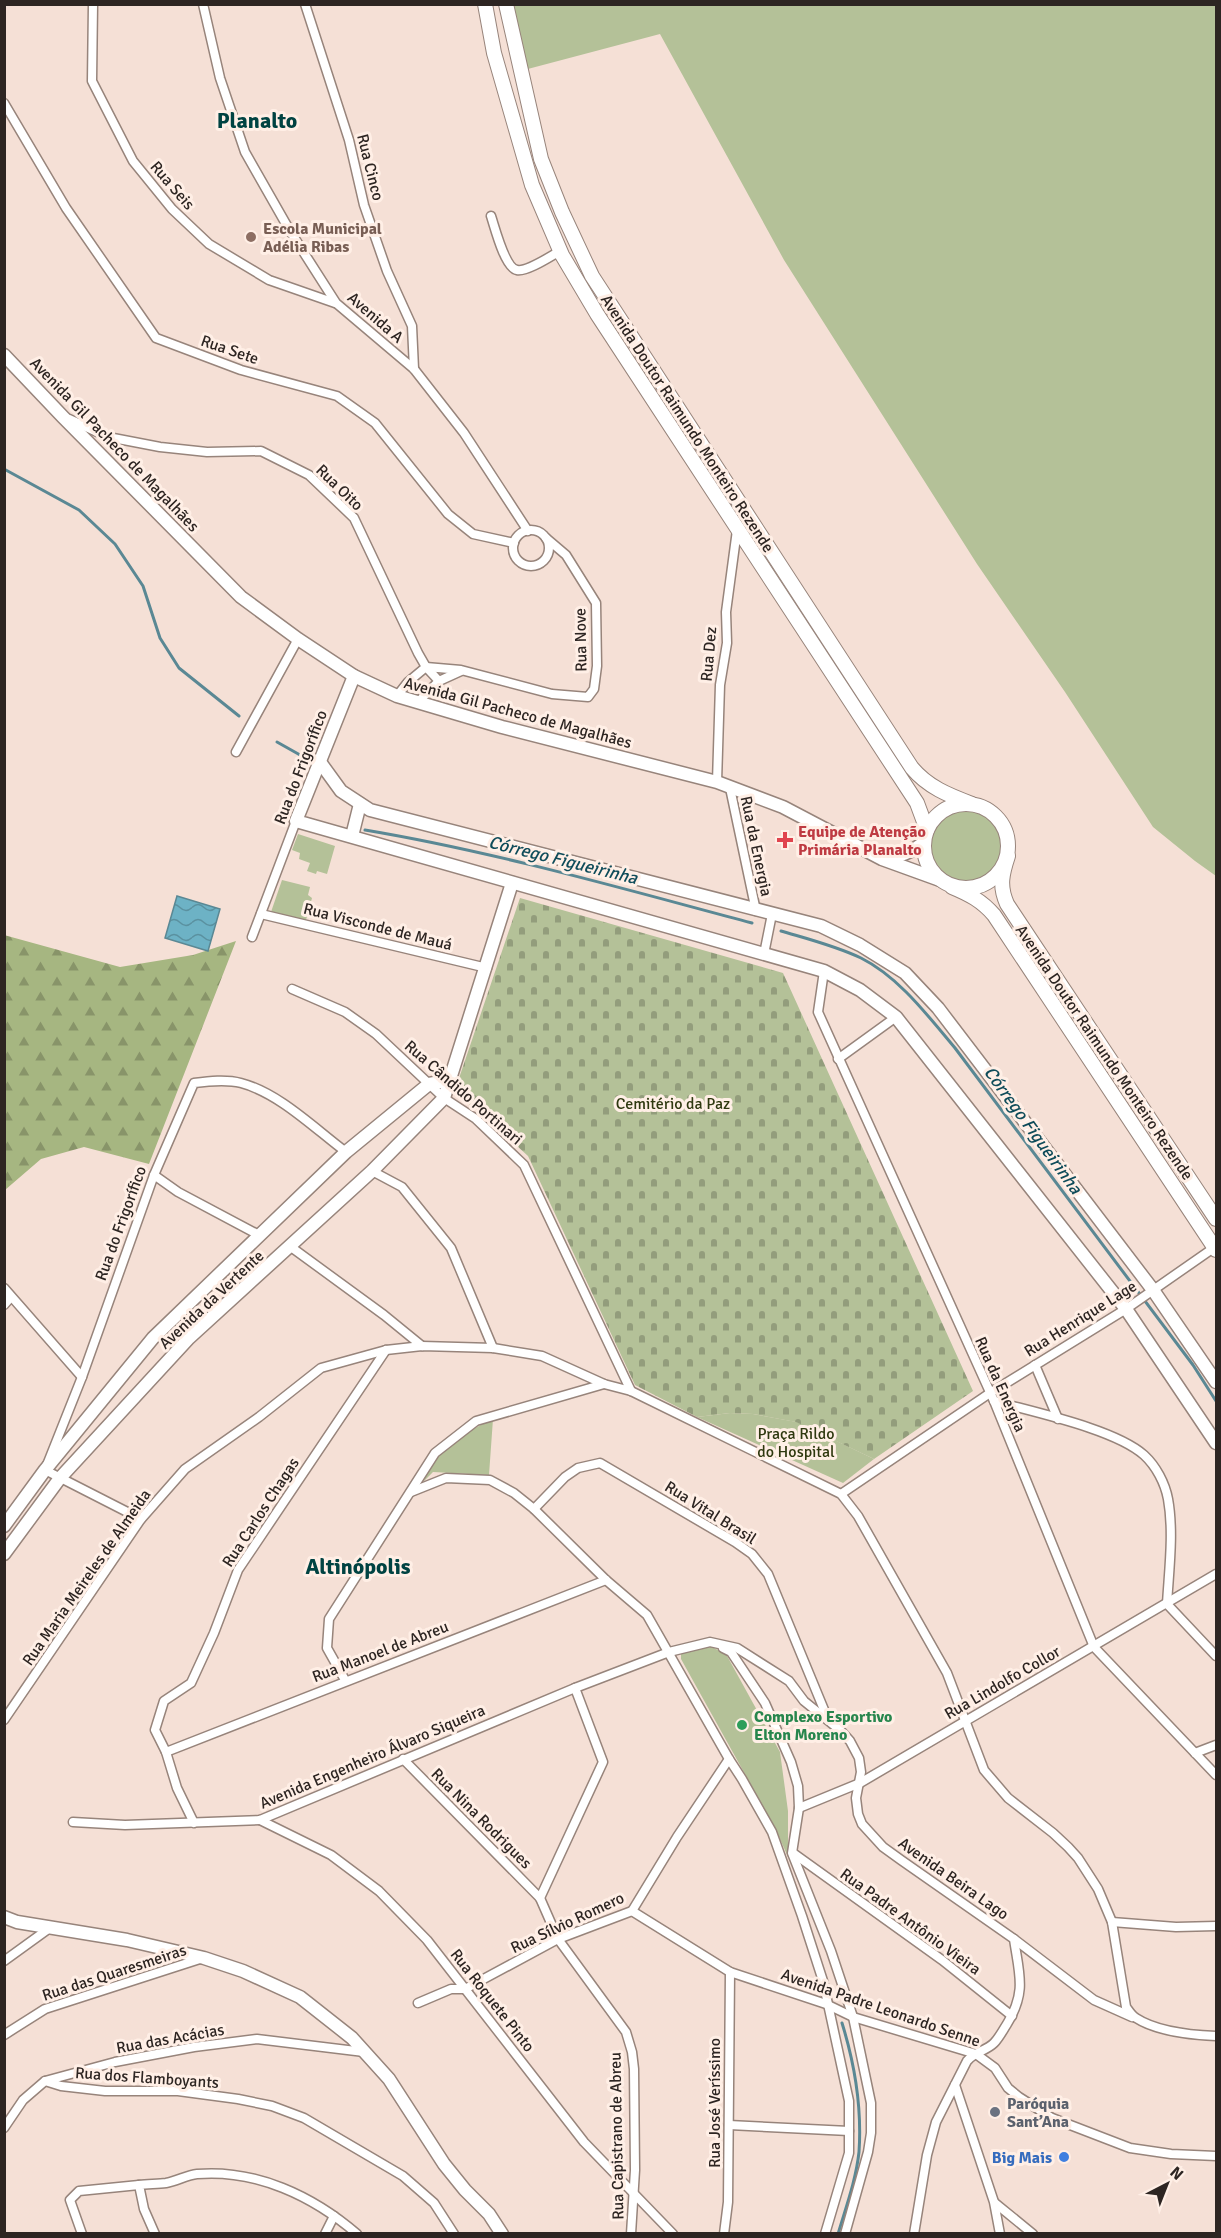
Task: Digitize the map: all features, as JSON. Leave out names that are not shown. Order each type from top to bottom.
[{"type":"main road","name":"Avenida Doutor Raimundo Monteiro Rezende","points":[[485,4],[494,53],[532,185],[560,251],[597,314],[917,803],[925,836],[927,863],[946,883],[972,895],[985,904],[994,915],[1216,1248]]},
{"type":"main road","name":"Avenida Doutor Raimundo Monteiro Rezende","points":[[506,4],[541,159],[562,212],[592,276],[912,768],[923,781],[939,791],[985,808],[997,817],[1005,828],[1009,842],[1001,891],[1006,904],[1216,1219]]},
{"type":"main road","points":[[925,836],[937,815],[947,808],[959,804],[972,804]]},
{"type":"main road","points":[[946,883],[969,889],[985,885],[996,878],[1008,856]]},
{"type":"street","name":"Rua Seis","points":[[93,4],[92,81],[133,161],[172,209],[209,244],[269,280],[336,303]]},
{"type":"street","name":"Avenida A","points":[[203,4],[220,78],[245,152],[290,231],[336,303],[414,369],[464,433],[528,531]]},
{"type":"street","name":"Rua Cinco","points":[[305,4],[349,140],[364,206],[387,271],[412,326],[414,369]]},
{"type":"street","name":"Rua Sete","points":[[4,103],[66,208],[156,338],[241,370],[337,396],[375,423],[448,514],[474,534],[514,543]]},
{"type":"street","points":[[491,216],[509,265],[517,270],[527,268],[560,251]]},
{"type":"street","name":"Avenida Gil Pacheco de Magalhães","points":[[4,355],[241,597],[354,676],[397,696],[502,727],[717,782],[783,807],[882,859],[946,883]]},
{"type":"street","name":"Rua Oito","points":[[63,417],[108,437],[160,447],[207,452],[261,451],[309,475],[354,518],[414,646],[426,667],[439,681]]},
{"type":"street","name":"Rua Dez","points":[[717,782],[720,685],[727,643],[726,612],[737,529]]},
{"type":"street","points":[[528,531],[538,532],[546,538],[549,544],[548,555],[534,566],[523,564],[518,560],[513,549],[519,535],[528,531]]},
{"type":"street","name":"Rua Nove","points":[[426,667],[461,670],[552,694],[588,697],[594,689],[597,666],[596,603],[566,555],[546,538]]},
{"type":"street","points":[[236,752],[298,639]]},
{"type":"street","points":[[397,696],[408,682],[426,667]]},
{"type":"street","points":[[418,702],[439,681],[461,670]]},
{"type":"street","name":"Rua do Frigorífico","points":[[252,937],[354,676]]},
{"type":"street","points":[[320,762],[341,791],[369,810],[821,926],[860,945],[905,973],[938,1008],[1153,1290],[1216,1382]]},
{"type":"street","name":"Rua da Energia","points":[[730,788],[756,911]]},
{"type":"street","points":[[352,836],[360,804]]},
{"type":"street","points":[[296,821],[824,971],[860,990],[896,1017],[1126,1310],[1216,1443]]},
{"type":"street","points":[[882,859],[901,856],[925,836]]},
{"type":"street","name":"Avenida da Vertente","points":[[4,1554],[60,1478],[189,1338],[372,1171],[444,1098],[513,883]]},
{"type":"street","name":"Rua Visconde de Mauá","points":[[261,914],[487,968]]},
{"type":"street","name":"Rua da Energia","points":[[764,954],[772,914]]},
{"type":"street","name":"Rua da Energia","points":[[824,971],[818,1012],[992,1397],[1094,1647],[1216,1775]]},
{"type":"street","name":"Rua Cândido Portinari","points":[[292,990],[353,1018],[376,1034],[444,1098],[476,1119],[524,1165],[631,1391]]},
{"type":"street","points":[[838,1059],[896,1017]]},
{"type":"street","name":"Avenida da Vertente","points":[[4,1526],[45,1470],[153,1338],[345,1152],[429,1084],[451,1080]]},
{"type":"street","name":"Rua do Frigorífico","points":[[45,1470],[82,1377],[154,1175],[194,1083],[239,1082],[269,1093],[345,1152]]},
{"type":"street","points":[[372,1171],[402,1187],[451,1248],[493,1348]]},
{"type":"street","points":[[154,1175],[178,1192],[259,1235]]},
{"type":"street","points":[[291,1247],[422,1346]]},
{"type":"street","name":"Rua Henrique Lage","points":[[841,1494],[992,1397],[1035,1365],[1126,1310],[1216,1248]]},
{"type":"street","points":[[4,1288],[82,1377]]},
{"type":"street","points":[[4,1305],[11,1296]]},
{"type":"street","name":"Rua Maria Meireles de Almeida","points":[[4,1720],[141,1519],[185,1469],[259,1417],[321,1368],[386,1350],[422,1346],[493,1348],[542,1356],[604,1384],[631,1391],[841,1494],[858,1516],[947,1673],[984,1770],[1008,1798],[1053,1833],[1078,1858],[1098,1889],[1112,1922],[1126,2007],[1135,2018]]},
{"type":"street","name":"Rua Carlos Chagas","points":[[194,1823],[177,1788],[166,1752],[154,1730],[164,1701],[191,1683],[214,1633],[238,1569],[386,1350]]},
{"type":"street","points":[[1035,1365],[1058,1419]]},
{"type":"street","points":[[345,1680],[327,1648],[329,1619],[435,1453],[476,1421],[604,1384]]},
{"type":"street","points":[[992,1397],[1114,1438],[1143,1455],[1158,1472],[1165,1487],[1169,1508],[1167,1604],[1216,1656]]},
{"type":"street","name":"Rua Vital Brasil","points":[[534,1509],[565,1477],[578,1468],[600,1463],[752,1554],[768,1574],[828,1720]]},
{"type":"street","points":[[45,1470],[141,1519]]},
{"type":"street","points":[[411,1492],[446,1478],[490,1480],[514,1493],[534,1509],[606,1580],[647,1615],[771,1832],[819,1970],[849,2101],[849,2153],[825,2234]]},
{"type":"street","name":"Rua Lindolfo Collor","points":[[799,1808],[860,1783],[1216,1574]]},
{"type":"street","name":"Rua Manoel de Abreu","points":[[166,1752],[345,1680],[606,1580]]},
{"type":"street","points":[[710,1642],[731,1652],[765,1703],[791,1762],[798,1786],[799,1808],[792,1852],[831,1951],[853,2017],[870,2103],[871,2133],[860,2183],[845,2234]]},
{"type":"street","name":"Avenida Beira Lago","points":[[669,1652],[710,1642],[737,1648],[789,1681],[804,1701],[841,1731],[855,1748],[860,1758],[860,1783],[856,1798],[858,1814],[862,1824],[875,1839],[901,1860],[1014,1939],[1020,1995],[1018,2005],[993,2045],[967,2061],[936,2122],[930,2144],[915,2234]]},
{"type":"street","name":"Avenida Engenheiro Álvaro Siqueira","points":[[73,1822],[124,1826],[260,1820],[575,1688],[669,1652]]},
{"type":"street","points":[[540,1898],[603,1762],[575,1688]]},
{"type":"street","points":[[1195,1753],[1216,1745]]},
{"type":"street","name":"Rua Nina Rodrigues","points":[[403,1759],[540,1898]]},
{"type":"street","name":"Rua Sílvio Romero","points":[[418,2003],[451,1989],[465,1989],[558,1939],[632,1911],[677,1837],[729,1760]]},
{"type":"street","name":"Rua Roquete Pinto","points":[[260,1820],[331,1855],[379,1891],[427,1940],[562,2115],[634,2196],[673,2234]]},
{"type":"street","name":"Rua Padre Antônio Vieira","points":[[792,1852],[942,1960],[1012,2016]]},
{"type":"street","name":"Rua Capistrano de Abreu","points":[[540,1898],[558,1939],[629,2038],[634,2069],[634,2196],[631,2234]]},
{"type":"street","name":"Avenida Padre Leonardo Senne","points":[[632,1911],[730,1972],[826,2004],[853,2017],[975,2054],[995,2068],[1008,2088],[1035,2109],[1052,2118],[1130,2148],[1171,2154],[1216,2156]]},
{"type":"street","points":[[4,1917],[16,1922],[127,1940],[204,1958],[243,1971],[300,1996],[352,2038],[389,2079],[451,2173],[489,2214],[502,2234]]},
{"type":"street","points":[[1112,1922],[1176,1927],[1216,1926]]},
{"type":"street","points":[[4,1961],[51,1927]]},
{"type":"street","points":[[1014,1939],[1094,2000],[1135,2018],[1182,2032],[1216,2036]]},
{"type":"street","name":"Rua das Quaresmeiras","points":[[4,2035],[45,2009],[204,1958]]},
{"type":"street","name":"Rua José Veríssimo","points":[[724,2234],[728,2202],[730,1972]]},
{"type":"street","name":"Rua das Acácias","points":[[4,2128],[23,2100],[45,2081],[115,2062],[194,2047],[257,2039],[364,2052]]},
{"type":"street","name":"Rua dos Flamboyants","points":[[45,2081],[61,2086],[105,2091],[178,2091],[272,2106],[304,2118],[403,2176],[423,2191],[434,2203],[454,2234]]},
{"type":"street","points":[[955,2085],[994,2202],[1000,2234]]},
{"type":"street","points":[[729,2124],[849,2131]]},
{"type":"street","points":[[82,2234],[70,2200],[79,2191],[166,2183],[195,2175],[228,2173],[270,2182],[308,2199],[357,2234]]},
{"type":"street","points":[[139,2185],[144,2209],[155,2234]]},
{"type":"street","points":[[994,2202],[1033,2234]]},
{"type":"street","points":[[325,2234],[334,2216]]},
{"type":"green space","points":[[510,5],[1216,5],[1216,876],[1153,827],[1065,692],[977,564],[784,260],[660,34],[524,70]]},
{"type":"green space","points":[[966,809],[987,815],[997,825],[1003,846],[997,867],[987,877],[966,883],[945,877],[935,867],[929,846],[935,825],[945,815]]},
{"type":"green space","points":[[298,834],[335,846],[327,874],[307,871],[310,863],[299,859],[300,853],[292,850]]},
{"type":"green space","points":[[282,880],[310,887],[308,895],[312,898],[306,920],[271,912]]},
{"type":"green space","name":"Cemitério da Paz","points":[[520,898],[783,973],[973,1391],[874,1459],[796,1422],[753,1414],[730,1413],[697,1417],[635,1385],[528,1156],[481,1113],[454,1093]]},
{"type":"green space","points":[[4,935],[120,967],[193,955],[236,941],[149,1164],[84,1147],[41,1159],[5,1190]]},
{"type":"green space","name":"Praça Rildo do Hospital","points":[[730,1413],[753,1414],[797,1422],[874,1459],[843,1483],[697,1417]]},
{"type":"green space","points":[[493,1419],[489,1475],[433,1472],[424,1481],[433,1462],[451,1444]]},
{"type":"green space","name":"Complexo Esportivo Elton Moreno","points":[[712,1647],[726,1654],[780,1752],[788,1811],[788,1857],[776,1830],[681,1659],[681,1654],[692,1649]]},
{"type":"water","points":[[177,896],[220,909],[208,951],[165,938]]},
{"type":"waterway","name":"Córrego Figueirinha","points":[[4,469],[79,510],[115,544],[143,586],[160,638],[179,668],[239,716]]},
{"type":"waterway","name":"Córrego Figueirinha","points":[[277,742],[309,760]]},
{"type":"waterway","name":"Córrego Figueirinha","points":[[365,830],[511,860],[752,923]]},
{"type":"waterway","name":"Córrego Figueirinha","points":[[781,931],[832,946],[861,958],[888,976],[912,998],[955,1048],[1193,1365],[1216,1401]]},
{"type":"waterway","points":[[838,2234],[856,2173],[860,2136],[851,2055],[842,2023]]},
{"type":"place","name":"Escola Municipal Adélia Ribas","points":[[251,237]]},
{"type":"place","name":"Equipe de Atenção Primária Planalto","points":[[785,840]]},
{"type":"place","name":"Complexo Esportivo Elton Moreno","points":[[742,1725]]},
{"type":"place","name":"Paróquia Sant’Ana","points":[[995,2112]]},
{"type":"place","name":"Big Mais","points":[[1064,2157]]},
{"type":"district","name":"Planalto","points":[[257,120]]},
{"type":"district","name":"Altinópolis","points":[[358,1566]]}]
